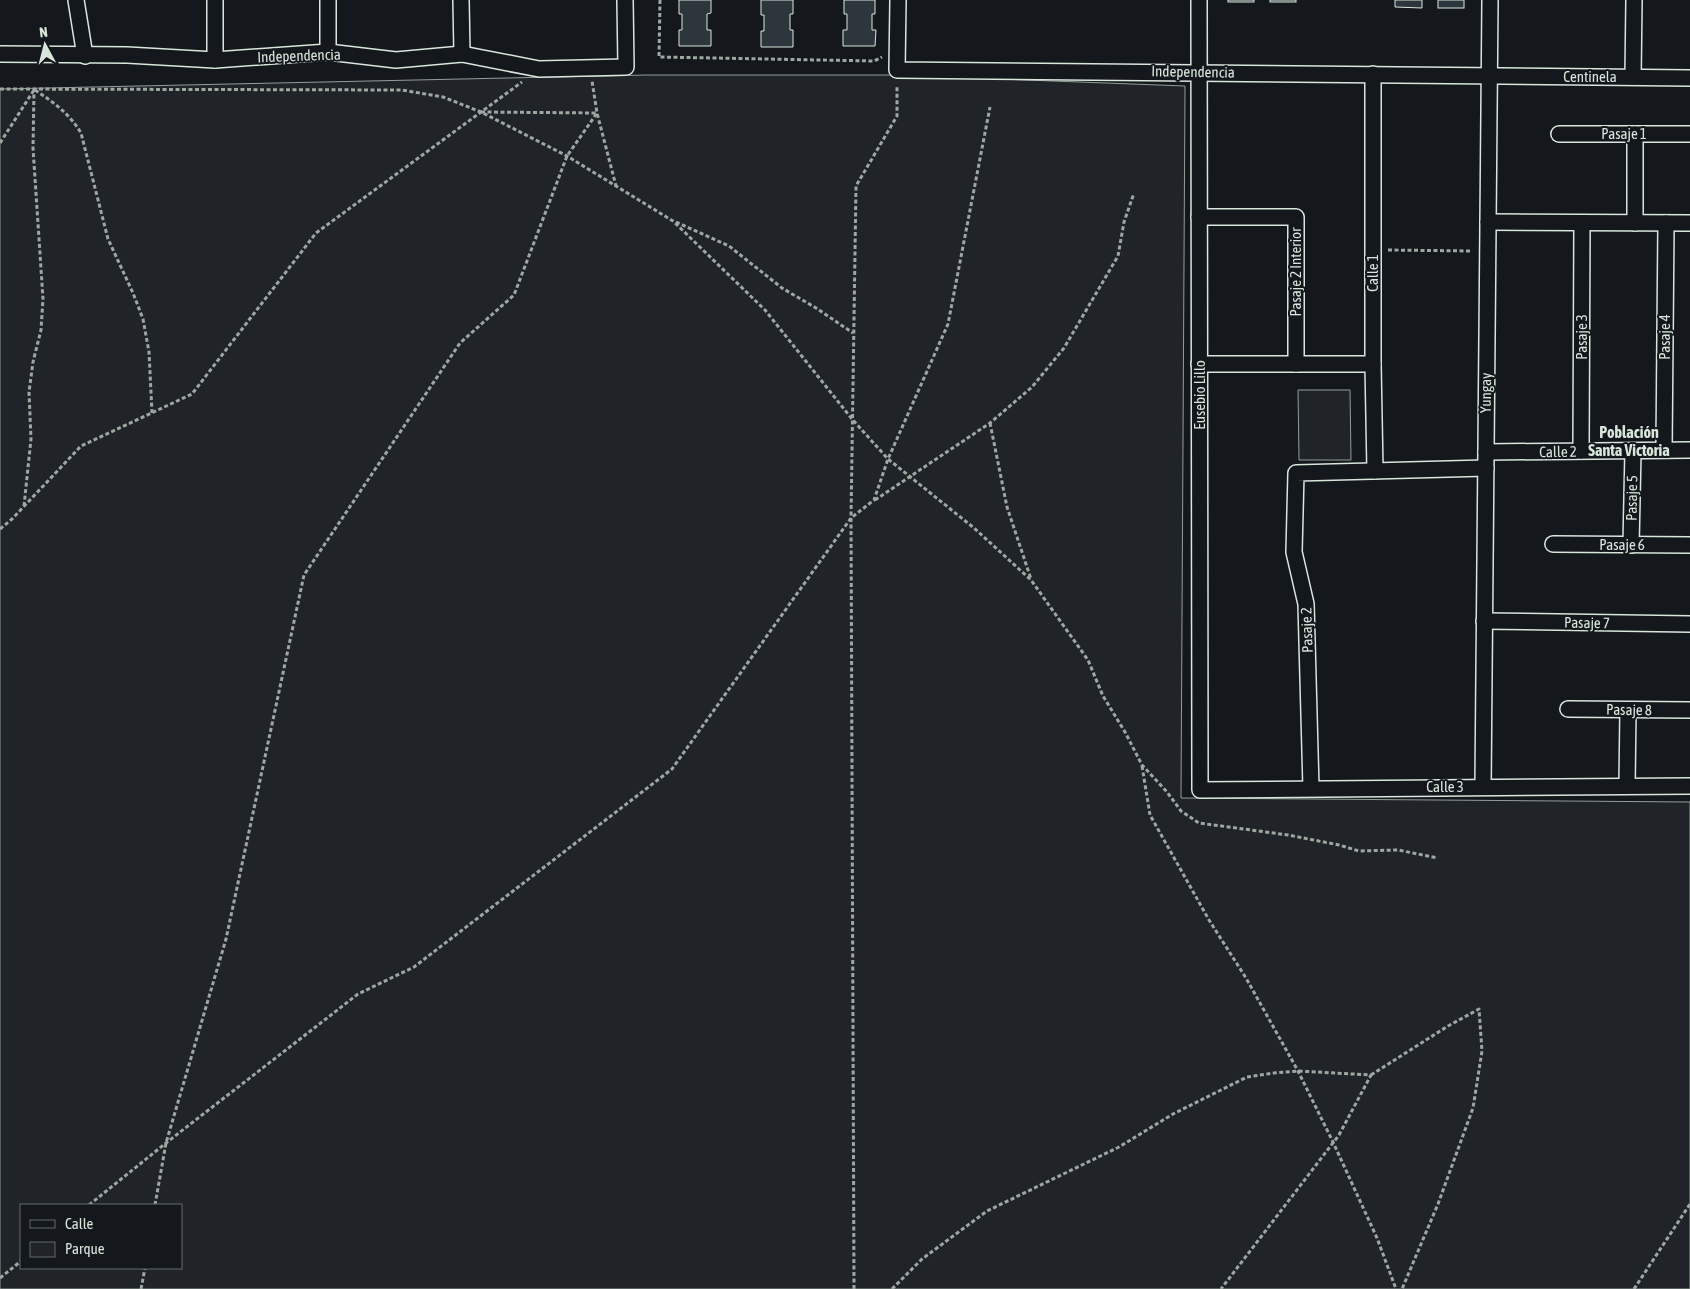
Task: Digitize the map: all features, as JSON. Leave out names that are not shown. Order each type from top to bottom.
[{"type":"street","points":[[76,0],[85,56]]},
{"type":"street","points":[[215,0],[215,60]]},
{"type":"street","points":[[328,0],[328,52]]},
{"type":"street","points":[[461,0],[462,54]]},
{"type":"street","name":"Independencia","points":[[0,54],[127,55],[215,60],[328,52],[396,60],[462,54],[539,69],[626,68],[626,0]]},
{"type":"street","points":[[897,70],[898,0]]},
{"type":"street","name":"Eusebio Lillo","points":[[1199,0],[1200,790]]},
{"type":"street","name":"Yungay","points":[[1483,787],[1490,0]]},
{"type":"street","points":[[1633,77],[1634,0]]},
{"type":"street","name":"Independencia","points":[[897,70],[1490,76]]},
{"type":"street","name":"Calle 1","points":[[1373,74],[1375,471]]},
{"type":"street","name":"Centinela","points":[[1490,76],[1690,78]]},
{"type":"street","name":"Pasaje 1","points":[[1559,134],[1690,134]]},
{"type":"street","points":[[1635,134],[1635,223]]},
{"type":"street","name":"Pasaje 2 Interior","points":[[1199,217],[1296,217],[1296,364]]},
{"type":"street","points":[[1488,222],[1690,223]]},
{"type":"street","name":"Pasaje 3","points":[[1581,451],[1582,223]]},
{"type":"street","name":"Pasaje 4","points":[[1664,450],[1666,223]]},
{"type":"street","points":[[1200,364],[1373,364]]},
{"type":"street","name":"Calle 2","points":[[1296,473],[1375,471],[1581,451],[1690,450]]},
{"type":"street","name":"Pasaje 5","points":[[1631,545],[1633,451]]},
{"type":"street","name":"Pasaje 2","points":[[1296,473],[1294,552],[1306,604],[1311,788]]},
{"type":"street","name":"Pasaje 6","points":[[1553,544],[1690,545]]},
{"type":"street","name":"Pasaje 7","points":[[1484,621],[1690,624]]},
{"type":"street","name":"Pasaje 8","points":[[1568,709],[1690,710]]},
{"type":"street","points":[[1627,786],[1628,710]]},
{"type":"street","name":"Calle 3","points":[[1200,790],[1690,786]]},
{"type":"path","points":[[660,0],[659,57],[874,61],[883,57]]},
{"type":"path","points":[[590,68],[597,113],[616,186]]},
{"type":"path","points":[[0,529],[81,446],[192,394],[316,233],[539,69]]},
{"type":"path","points":[[854,1289],[851,518],[856,186],[897,116],[897,70]]},
{"type":"path","points":[[0,89],[402,90],[443,97],[481,112],[567,156],[673,221],[729,246],[782,288],[816,308],[853,334]]},
{"type":"path","points":[[0,143],[34,90]]},
{"type":"path","points":[[34,90],[57,105],[68,115],[81,133],[108,239],[143,319],[149,352],[152,413]]},
{"type":"path","points":[[24,506],[31,439],[30,392],[33,362],[41,330],[43,299],[33,148],[34,90]]},
{"type":"path","points":[[874,500],[888,459],[948,324],[990,107]]},
{"type":"path","points":[[481,112],[597,113]]},
{"type":"path","points":[[155,1204],[166,1143],[226,938],[304,575],[460,343],[514,295],[567,156],[597,113]]},
{"type":"path","points":[[90,1204],[358,994],[414,967],[672,769],[851,518],[874,500],[990,422],[1032,387],[1064,348],[1118,256],[1124,222],[1134,193]]},
{"type":"path","points":[[673,221],[765,310],[852,419],[888,459],[974,528],[1032,580],[1088,660],[1103,696],[1142,765],[1168,792],[1181,811],[1198,823],[1288,835],[1360,851],[1398,850],[1438,858]]},
{"type":"path","points":[[1373,250],[1488,251]]},
{"type":"path","points":[[990,422],[1007,507],[1032,580]]},
{"type":"path","points":[[1142,765],[1150,815],[1210,920],[1246,978],[1298,1071],[1377,1238],[1396,1289]]},
{"type":"path","points":[[1221,1289],[1333,1142],[1371,1075],[1448,1026],[1479,1009],[1482,1051],[1473,1108],[1438,1204],[1402,1289]]},
{"type":"path","points":[[892,1289],[922,1259],[987,1211],[1118,1147],[1173,1114],[1247,1077],[1298,1071],[1371,1075]]},
{"type":"path","points":[[1634,1289],[1690,1204]]},
{"type":"path","points":[[0,1278],[20,1262]]},
{"type":"path","points":[[141,1289],[145,1269]]},
{"type":"green space","points":[[646,75],[894,75],[1185,86],[1181,798],[1690,802],[1690,1289],[0,1289],[0,89]]},
{"type":"green space","points":[[1298,390],[1350,390],[1351,460],[1299,460]]},
{"type":"building","points":[[679,0],[711,0],[711,13],[707,14],[707,30],[711,30],[711,46],[679,46],[682,14],[679,14]]},
{"type":"building","points":[[761,0],[793,0],[793,14],[790,14],[790,30],[793,30],[793,47],[761,47],[764,15],[761,15]]},
{"type":"building","points":[[844,0],[875,0],[875,14],[872,14],[872,30],[876,30],[875,46],[843,46],[843,30],[847,30],[847,14],[844,14]]},
{"type":"building","points":[[1228,0],[1254,0],[1254,2],[1228,2]]},
{"type":"building","points":[[1270,0],[1296,0],[1296,2],[1270,2]]},
{"type":"building","points":[[1395,0],[1422,0],[1422,8],[1395,7]]},
{"type":"building","points":[[1438,0],[1464,0],[1464,8],[1438,8]]},
{"type":"district","name":"Población Santa Victoria","points":[[1629,441]]}]
